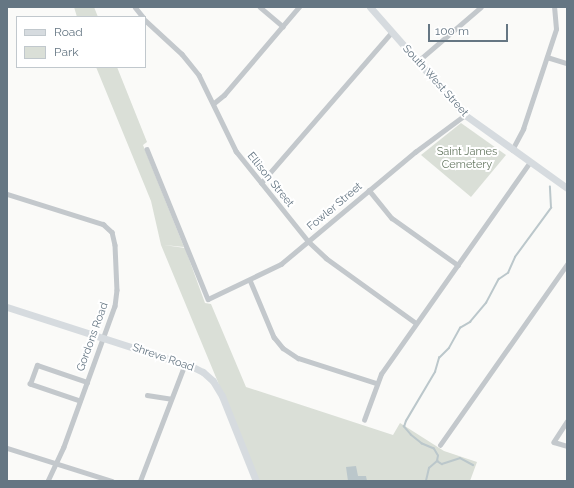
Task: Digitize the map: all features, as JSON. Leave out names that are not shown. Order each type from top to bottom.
[{"type":"main road","name":"South West Street","points":[[370,7],[465,115],[567,188]]},
{"type":"main road","name":"Shreve Road","points":[[7,307],[185,364],[203,372],[217,386],[256,481]]},
{"type":"street","points":[[135,7],[141,16]]},
{"type":"street","points":[[260,7],[283,26]]},
{"type":"street","points":[[214,103],[224,95],[299,7]]},
{"type":"street","points":[[418,62],[481,7]]},
{"type":"street","points":[[512,150],[523,129],[556,29],[554,7]]},
{"type":"street","name":"Ellison Street","points":[[146,21],[191,65],[214,103],[236,151],[308,241],[326,258],[416,323]]},
{"type":"street","points":[[261,183],[392,32]]},
{"type":"street","points":[[547,57],[567,63]]},
{"type":"street","name":"Fowler Street","points":[[147,149],[208,299],[281,264],[370,190],[465,115]]},
{"type":"street","points":[[364,420],[376,383],[416,323],[530,162]]},
{"type":"street","points":[[370,190],[392,218],[458,265]]},
{"type":"street","name":"Gordons Road","points":[[7,194],[103,224],[112,232],[117,290],[115,306],[80,401],[48,481]]},
{"type":"street","points":[[440,445],[567,264]]},
{"type":"street","points":[[250,280],[274,337],[283,348],[298,358],[376,383]]},
{"type":"street","points":[[140,481],[185,364]]},
{"type":"street","points":[[80,401],[30,384],[37,365],[87,382]]},
{"type":"street","points":[[147,395],[171,399]]},
{"type":"street","points":[[567,422],[554,442],[567,446]]},
{"type":"street","points":[[7,448],[112,481]]},
{"type":"green space","points":[[74,7],[94,7],[98,16],[77,16]]},
{"type":"green space","points":[[96,68],[117,68],[147,142],[143,145],[184,247],[164,245],[185,248],[205,303],[211,304],[246,387],[393,435],[400,423],[444,451],[477,462],[470,481],[259,481],[161,245],[151,201]]},
{"type":"green space","name":"Saint James Cemetery","points":[[461,123],[506,155],[471,197],[421,155]]},
{"type":"shaded area","points":[[356,466],[358,476],[366,476],[367,481],[348,481],[346,467]]},
{"type":"waterway","points":[[426,481],[429,468],[437,461],[438,456],[434,449],[422,444],[411,435],[404,427],[406,421],[435,372],[439,358],[449,348],[460,328],[470,322],[486,303],[499,279],[508,273],[515,257],[551,208],[550,187]]},
{"type":"waterway","points":[[437,461],[442,464],[460,458],[473,465]]}]
